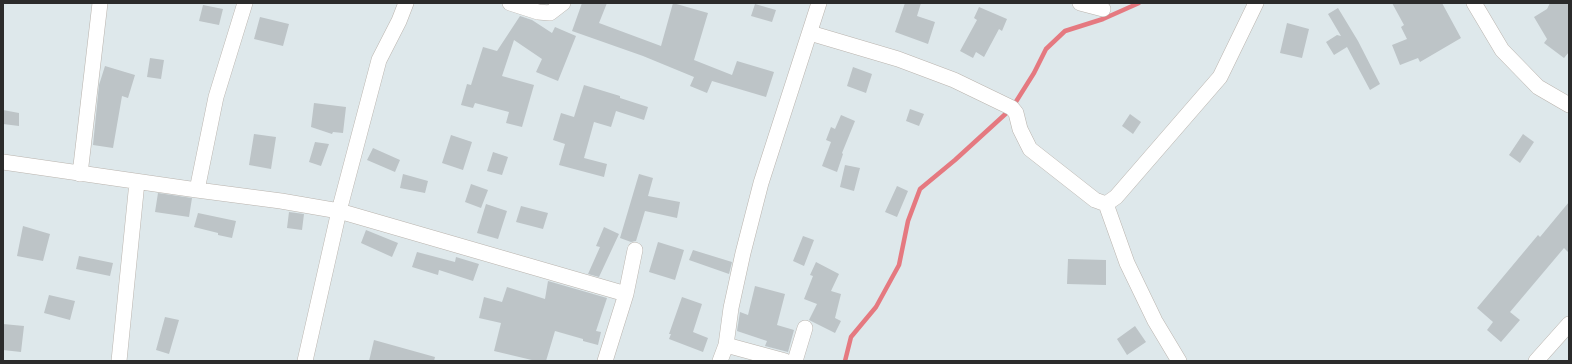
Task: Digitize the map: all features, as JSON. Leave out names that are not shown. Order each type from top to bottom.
[{"type":"street","points":[[80,174],[100,3]]},
{"type":"street","points":[[197,190],[216,97],[245,3]]},
{"type":"street","points":[[305,361],[339,211],[379,60],[399,21],[406,3]]},
{"type":"street","points":[[510,3],[538,12],[550,13],[563,3]]},
{"type":"street","points":[[720,361],[726,345],[731,308],[760,183],[819,3]]},
{"type":"street","points":[[1080,3],[1103,9]]},
{"type":"street","points":[[1106,204],[1116,197],[1220,77],[1256,3]]},
{"type":"street","points":[[1474,3],[1502,50],[1538,87],[1569,104]]},
{"type":"street","points":[[810,32],[898,59],[954,80],[1012,108],[1016,113],[1020,129],[1030,149],[1095,200],[1106,204],[1128,263],[1155,321],[1178,361]]},
{"type":"street","points":[[3,162],[339,211],[626,294]]},
{"type":"street","points":[[119,361],[137,182]]},
{"type":"street","points":[[605,361],[626,294],[635,250]]},
{"type":"street","points":[[1536,361],[1568,327]]},
{"type":"street","points":[[795,361],[805,328]]},
{"type":"street","points":[[726,345],[785,361]]},
{"type":"building","points":[[582,3],[607,3],[599,23],[661,46],[673,3],[708,13],[694,60],[732,75],[737,61],[774,72],[766,97],[712,81],[707,93],[690,86],[694,77],[643,56],[572,31]]},
{"type":"building","points":[[905,3],[921,3],[917,16],[935,22],[928,44],[895,32]]},
{"type":"building","points":[[1392,3],[1442,3],[1461,38],[1420,62],[1418,58],[1400,65],[1392,45],[1407,39],[1401,27],[1404,25]]},
{"type":"building","points":[[1550,3],[1569,3],[1569,52],[1564,58],[1544,43],[1547,39],[1534,17],[1547,9]]},
{"type":"building","points":[[755,4],[776,10],[772,22],[751,16]]},
{"type":"building","points":[[203,5],[223,9],[219,25],[199,21]]},
{"type":"building","points":[[979,7],[1007,19],[1002,31],[999,29],[984,57],[976,52],[973,58],[960,51],[977,20],[974,18]]},
{"type":"building","points":[[1338,8],[1358,41],[1380,84],[1370,90],[1347,47],[1334,55],[1326,42],[1337,35],[1341,36],[1328,14]]},
{"type":"building","points":[[520,16],[532,20],[552,33],[555,27],[576,36],[558,81],[536,72],[542,59],[514,40],[502,76],[534,85],[522,127],[506,123],[509,112],[475,103],[473,108],[461,105],[467,84],[471,85],[483,47],[497,51]]},
{"type":"building","points":[[260,17],[289,24],[283,46],[254,39]]},
{"type":"building","points":[[1287,23],[1309,29],[1302,58],[1280,53]]},
{"type":"building","points":[[150,58],[164,60],[161,79],[147,77]]},
{"type":"building","points":[[105,66],[135,75],[128,98],[122,96],[113,148],[93,145],[99,85]]},
{"type":"building","points":[[853,67],[872,74],[866,93],[847,86]]},
{"type":"building","points":[[584,85],[620,96],[620,98],[648,107],[644,120],[616,111],[611,127],[594,122],[584,158],[607,164],[604,177],[559,165],[565,144],[553,140],[561,113],[574,117]]},
{"type":"building","points":[[314,103],[346,107],[343,133],[333,132],[332,134],[311,127]]},
{"type":"building","points":[[910,109],[924,114],[919,126],[906,121]]},
{"type":"building","points":[[3,110],[19,113],[19,126],[3,124]]},
{"type":"building","points":[[1130,114],[1141,122],[1133,134],[1122,126]]},
{"type":"building","points":[[841,115],[855,121],[842,153],[843,154],[837,172],[822,166],[831,142],[826,140],[831,127],[835,129]]},
{"type":"building","points":[[254,134],[276,137],[271,169],[249,165]]},
{"type":"building","points":[[1523,134],[1534,142],[1520,163],[1509,155]]},
{"type":"building","points":[[451,135],[472,142],[463,170],[442,163]]},
{"type":"building","points":[[315,142],[329,144],[321,166],[309,162]]},
{"type":"building","points":[[373,148],[400,160],[395,172],[367,160]]},
{"type":"building","points":[[493,152],[508,157],[502,175],[487,171]]},
{"type":"building","points":[[845,165],[860,168],[854,191],[840,187]]},
{"type":"building","points":[[403,174],[428,181],[425,193],[400,188]]},
{"type":"building","points":[[639,174],[653,178],[648,196],[680,202],[677,218],[645,211],[636,241],[631,242],[620,238]]},
{"type":"building","points":[[471,184],[488,190],[481,208],[465,202]]},
{"type":"building","points":[[897,186],[908,191],[897,217],[885,212]]},
{"type":"building","points":[[158,193],[192,198],[189,217],[155,212]]},
{"type":"building","points":[[1569,202],[1569,253],[1564,248],[1510,312],[1520,320],[1501,342],[1487,330],[1493,322],[1477,308],[1538,235],[1540,237]]},
{"type":"building","points":[[486,204],[507,211],[498,239],[477,233]]},
{"type":"building","points":[[521,206],[548,213],[543,229],[516,222]]},
{"type":"building","points":[[289,212],[304,214],[302,230],[287,228]]},
{"type":"building","points":[[198,213],[236,221],[232,238],[194,227]]},
{"type":"building","points":[[23,226],[50,234],[43,261],[17,256]]},
{"type":"building","points":[[604,227],[619,234],[599,277],[588,274],[600,247],[596,246]]},
{"type":"building","points":[[366,230],[398,243],[392,257],[361,243]]},
{"type":"building","points":[[803,236],[814,240],[804,266],[793,261]]},
{"type":"building","points":[[658,242],[684,250],[675,280],[649,272]]},
{"type":"building","points":[[693,250],[732,262],[729,274],[689,260]]},
{"type":"building","points":[[417,252],[455,262],[456,257],[479,264],[473,281],[439,270],[438,275],[412,267]]},
{"type":"building","points":[[79,256],[113,263],[110,276],[76,269]]},
{"type":"building","points":[[1068,259],[1106,260],[1106,285],[1067,284]]},
{"type":"building","points":[[816,262],[839,274],[831,291],[841,294],[835,318],[841,321],[835,333],[809,320],[817,304],[804,299],[813,276],[810,275]]},
{"type":"building","points":[[548,281],[607,298],[596,331],[601,332],[598,345],[555,331],[546,361],[536,361],[494,351],[501,323],[479,318],[484,297],[502,302],[507,287],[545,299]]},
{"type":"building","points":[[755,286],[785,294],[777,325],[794,330],[788,352],[765,346],[767,341],[737,331],[740,312],[748,315]]},
{"type":"building","points":[[49,295],[75,301],[70,320],[44,313]]},
{"type":"building","points":[[682,297],[702,304],[693,332],[708,338],[703,352],[669,339],[671,334],[669,334]]},
{"type":"building","points":[[165,317],[179,320],[169,354],[156,350]]},
{"type":"building","points":[[3,324],[24,326],[21,352],[3,350]]},
{"type":"building","points":[[1135,326],[1146,342],[1127,355],[1117,339]]},
{"type":"building","points":[[374,340],[435,357],[434,361],[369,361]]},
{"type":"waterway","points":[[845,361],[851,337],[876,307],[899,265],[908,221],[920,189],[955,160],[1012,108],[1034,73],[1046,49],[1065,31],[1103,19],[1139,3]]}]
